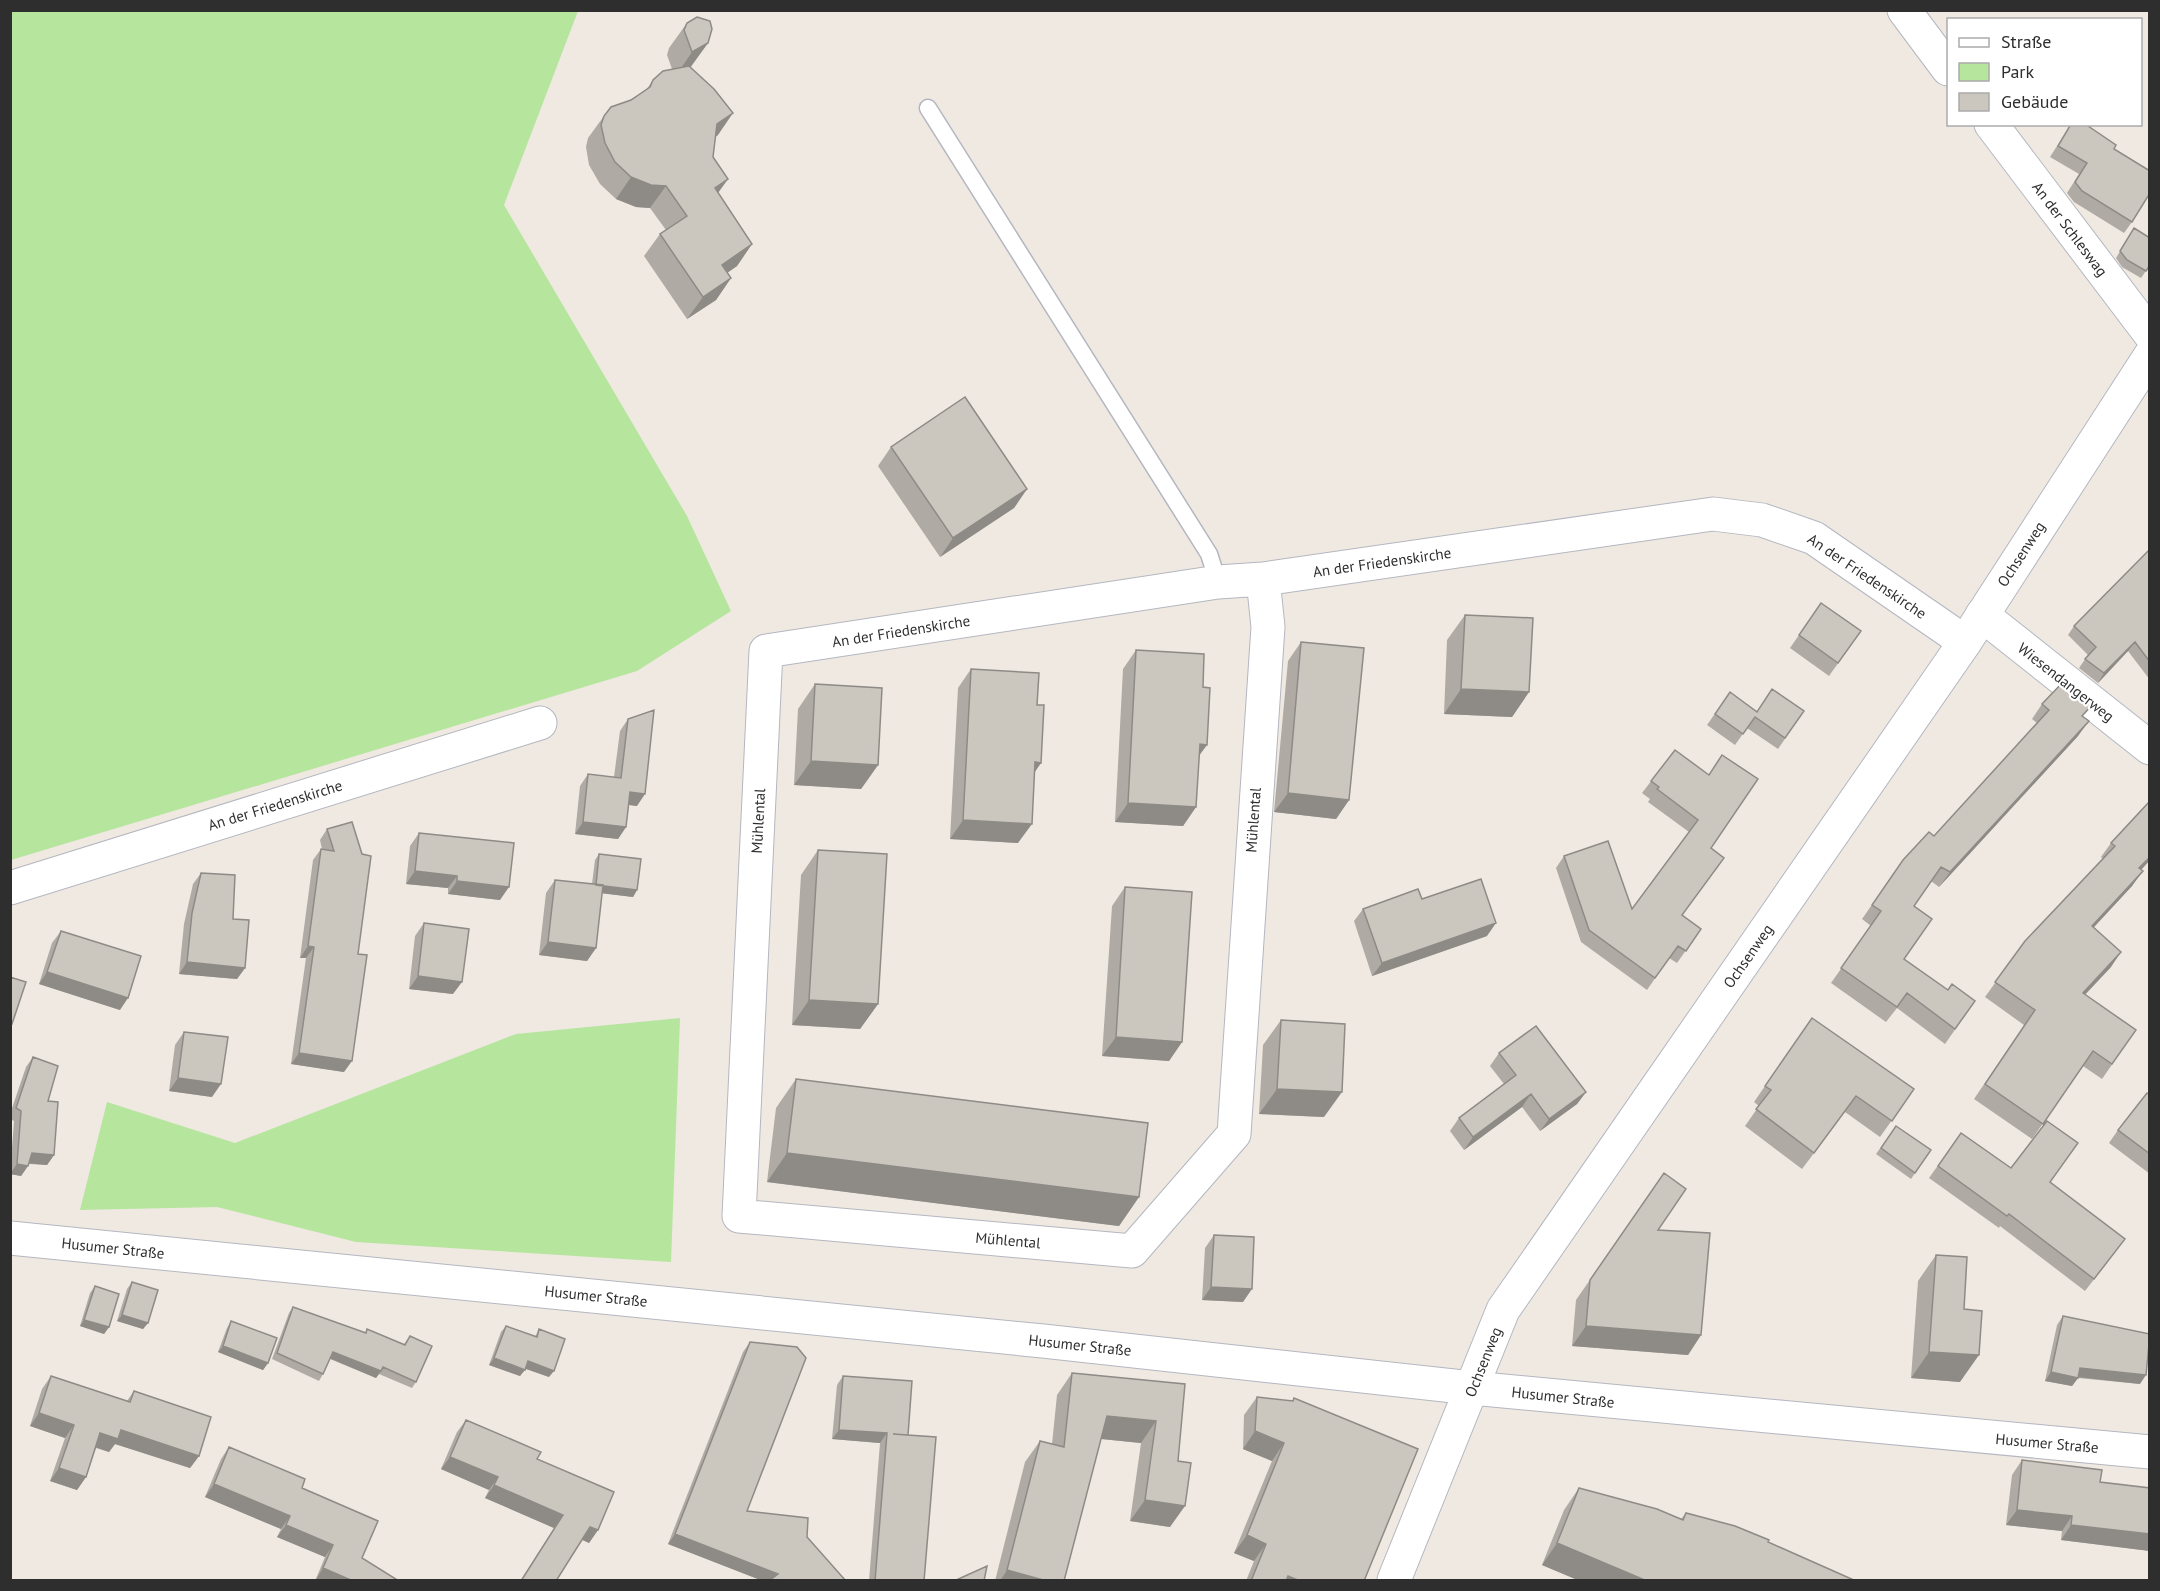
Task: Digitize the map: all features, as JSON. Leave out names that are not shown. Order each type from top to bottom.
[{"type":"street","points":[[1904,10],[1947,68]]},
{"type":"street","name":"An der Schleswag","points":[[1993,126],[2150,334]]},
{"type":"street","name":"Ochsenweg","points":[[1394,1581],[1503,1310],[1973,629],[2150,356]]},
{"type":"street","name":"An der Friedenskirche","points":[[766,651],[1218,582],[1263,579],[1713,514],[1762,520],[1814,537],[1973,629]]},
{"type":"street","name":"Mühlental","points":[[766,651],[738,1216],[1132,1251],[1234,1134],[1268,627],[1263,579]]},
{"type":"street","name":"Wiesendangerweg","points":[[1973,629],[2150,748]]},
{"type":"street","name":"An der Friedenskirche","points":[[10,888],[540,723]]},
{"type":"street","name":"Husumer Straße","points":[[10,1238],[1055,1342],[1472,1388],[2150,1452]]},
{"type":"lane","points":[[928,108],[1209,554],[1218,582]]},
{"type":"green space","points":[[11,10],[578,11],[504,205],[687,516],[731,611],[637,671],[11,860]]},
{"type":"green space","points":[[680,1018],[671,1262],[356,1242],[217,1207],[80,1210],[107,1102],[235,1143],[516,1034]]},
{"type":"building","points":[[697,17],[710,21],[712,29],[708,43],[692,52],[684,30],[687,23]]},
{"type":"building","points":[[689,66],[714,89],[733,113],[717,124],[713,157],[728,179],[715,188],[752,244],[722,265],[731,278],[703,297],[660,234],[687,216],[666,186],[651,185],[631,177],[615,162],[605,143],[601,125],[611,107],[631,100],[650,87],[653,80],[663,71]]},
{"type":"building","points":[[2070,126],[2088,126],[2116,145],[2114,149],[2150,171],[2150,193],[2132,222],[2082,191],[2075,182],[2087,163],[2058,146]]},
{"type":"building","points":[[2134,228],[2150,238],[2150,265],[2146,271],[2127,260],[2120,251]]},
{"type":"building","points":[[965,397],[1027,489],[953,538],[891,447]]},
{"type":"building","points":[[2150,549],[2150,662],[2135,642],[2104,673],[2085,659],[2096,647],[2074,626]]},
{"type":"building","points":[[1821,603],[1861,631],[1838,663],[1799,635]]},
{"type":"building","points":[[1465,615],[1533,618],[1529,692],[1461,689]]},
{"type":"building","points":[[1301,642],[1364,648],[1349,800],[1288,793]]},
{"type":"building","points":[[1136,650],[1204,654],[1203,687],[1210,688],[1207,745],[1200,744],[1196,807],[1128,803]]},
{"type":"building","points":[[971,669],[1039,673],[1037,705],[1044,705],[1041,763],[1035,762],[1032,824],[963,820]]},
{"type":"building","points":[[2064,681],[2093,704],[2082,716],[2089,721],[1950,872],[1941,867],[1914,906],[1932,919],[1904,959],[1948,990],[1952,984],[1975,1001],[1955,1029],[1907,993],[1897,1007],[1841,968],[1881,911],[1872,905],[1903,860],[1929,832],[1934,836],[2049,710],[2042,704]]},
{"type":"building","points":[[815,684],[882,688],[878,765],[811,761]]},
{"type":"building","points":[[1772,689],[1804,711],[1785,738],[1755,717],[1743,734],[1715,714],[1730,692],[1757,712]]},
{"type":"building","points":[[654,710],[645,794],[630,792],[626,827],[583,822],[588,774],[621,778],[628,719]]},
{"type":"building","points":[[1675,750],[1709,775],[1722,755],[1758,779],[1711,848],[1724,858],[1682,915],[1701,929],[1686,951],[1678,946],[1655,978],[1589,930],[1564,856],[1608,841],[1632,909],[1698,820],[1657,789],[1659,787],[1651,781]]},
{"type":"building","points":[[2150,801],[2150,857],[2139,868],[2143,871],[2092,926],[2121,952],[2083,993],[2136,1030],[2112,1064],[2093,1051],[2043,1124],[1985,1084],[2035,1010],[1995,982],[2025,941],[2115,846],[2111,843]]},
{"type":"building","points":[[352,822],[362,854],[371,856],[358,954],[367,955],[352,1061],[299,1053],[314,947],[308,946],[321,849],[334,851],[327,829]]},
{"type":"building","points":[[419,833],[514,843],[509,887],[457,881],[457,876],[415,871]]},
{"type":"building","points":[[818,850],[887,854],[878,1004],[809,1000]]},
{"type":"building","points":[[599,854],[641,859],[637,890],[596,885]]},
{"type":"building","points":[[201,873],[235,875],[233,919],[249,920],[245,968],[187,962],[192,913]]},
{"type":"building","points":[[1481,879],[1496,923],[1382,963],[1363,909],[1418,889],[1422,899]]},
{"type":"building","points":[[555,880],[603,885],[596,948],[548,942]]},
{"type":"building","points":[[1125,887],[1192,892],[1182,1042],[1116,1037]]},
{"type":"building","points":[[424,923],[469,929],[462,982],[418,976]]},
{"type":"building","points":[[61,931],[141,956],[128,998],[47,972]]},
{"type":"building","points":[[10,977],[26,982],[12,1024],[10,1023]]},
{"type":"building","points":[[1812,1018],[1914,1089],[1892,1121],[1856,1096],[1814,1153],[1756,1109],[1771,1090],[1765,1086]]},
{"type":"building","points":[[1281,1020],[1345,1024],[1342,1092],[1277,1089]]},
{"type":"building","points":[[1536,1026],[1586,1092],[1549,1119],[1531,1094],[1473,1137],[1459,1118],[1516,1075],[1499,1053]]},
{"type":"building","points":[[184,1032],[228,1037],[221,1084],[178,1078]]},
{"type":"building","points":[[33,1057],[58,1066],[48,1101],[58,1102],[54,1155],[32,1153],[28,1166],[17,1164],[21,1111],[16,1108]]},
{"type":"building","points":[[796,1079],[1148,1123],[1139,1197],[787,1153]]},
{"type":"building","points":[[2147,1093],[2150,1095],[2150,1154],[2118,1130]]},
{"type":"building","points":[[2047,1121],[2078,1143],[2050,1182],[2125,1239],[2094,1279],[2009,1214],[2007,1216],[1938,1166],[1961,1133],[2011,1168]]},
{"type":"building","points":[[1896,1126],[1931,1150],[1915,1173],[1881,1148]]},
{"type":"building","points":[[1664,1173],[1686,1189],[1658,1230],[1710,1233],[1701,1335],[1586,1326],[1590,1280]]},
{"type":"building","points":[[1214,1235],[1254,1237],[1252,1289],[1211,1287]]},
{"type":"building","points":[[1936,1255],[1967,1257],[1964,1309],[1982,1311],[1979,1355],[1929,1352]]},
{"type":"building","points":[[132,1282],[158,1290],[148,1323],[122,1315]]},
{"type":"building","points":[[95,1286],[119,1294],[109,1327],[84,1320]]},
{"type":"building","points":[[293,1307],[366,1333],[367,1329],[405,1345],[410,1336],[432,1346],[416,1382],[383,1367],[381,1371],[333,1352],[323,1374],[277,1353]]},
{"type":"building","points":[[2063,1316],[2150,1334],[2146,1375],[2080,1368],[2078,1378],[2051,1372]]},
{"type":"building","points":[[231,1321],[277,1338],[268,1363],[223,1346]]},
{"type":"building","points":[[506,1326],[537,1337],[539,1329],[565,1339],[554,1371],[528,1361],[525,1370],[494,1358]]},
{"type":"building","points":[[750,1342],[797,1347],[806,1358],[747,1511],[808,1518],[807,1537],[846,1581],[769,1581],[778,1574],[675,1534]]},
{"type":"building","points":[[1072,1373],[1185,1384],[1178,1461],[1191,1463],[1185,1506],[1145,1500],[1156,1421],[1107,1416],[1064,1581],[1047,1581],[1007,1570],[1040,1441],[1064,1447]]},
{"type":"building","points":[[51,1376],[130,1402],[134,1391],[211,1417],[199,1456],[121,1430],[118,1439],[100,1433],[86,1477],[59,1468],[74,1425],[39,1413]]},
{"type":"building","points":[[843,1376],[912,1381],[908,1435],[893,1434],[936,1437],[924,1581],[875,1581],[887,1433],[839,1430]]},
{"type":"building","points":[[1257,1397],[1293,1401],[1294,1398],[1418,1449],[1364,1581],[1300,1581],[1288,1576],[1286,1581],[1251,1581],[1266,1544],[1247,1535],[1284,1443],[1255,1431]]},
{"type":"building","points":[[466,1420],[541,1452],[537,1459],[614,1492],[598,1530],[590,1527],[556,1581],[521,1581],[563,1515],[494,1485],[498,1477],[450,1457]]},
{"type":"building","points":[[229,1447],[305,1479],[302,1488],[378,1521],[362,1558],[399,1581],[353,1581],[323,1568],[333,1545],[286,1525],[290,1516],[214,1484]]},
{"type":"building","points":[[2022,1460],[2102,1470],[2100,1482],[2150,1488],[2150,1534],[2071,1525],[2072,1516],[2017,1510]]},
{"type":"building","points":[[1579,1488],[1657,1509],[1683,1520],[1686,1513],[1735,1526],[1856,1581],[1647,1581],[1557,1543]]},
{"type":"building","points":[[987,1566],[984,1581],[954,1581]]}]
